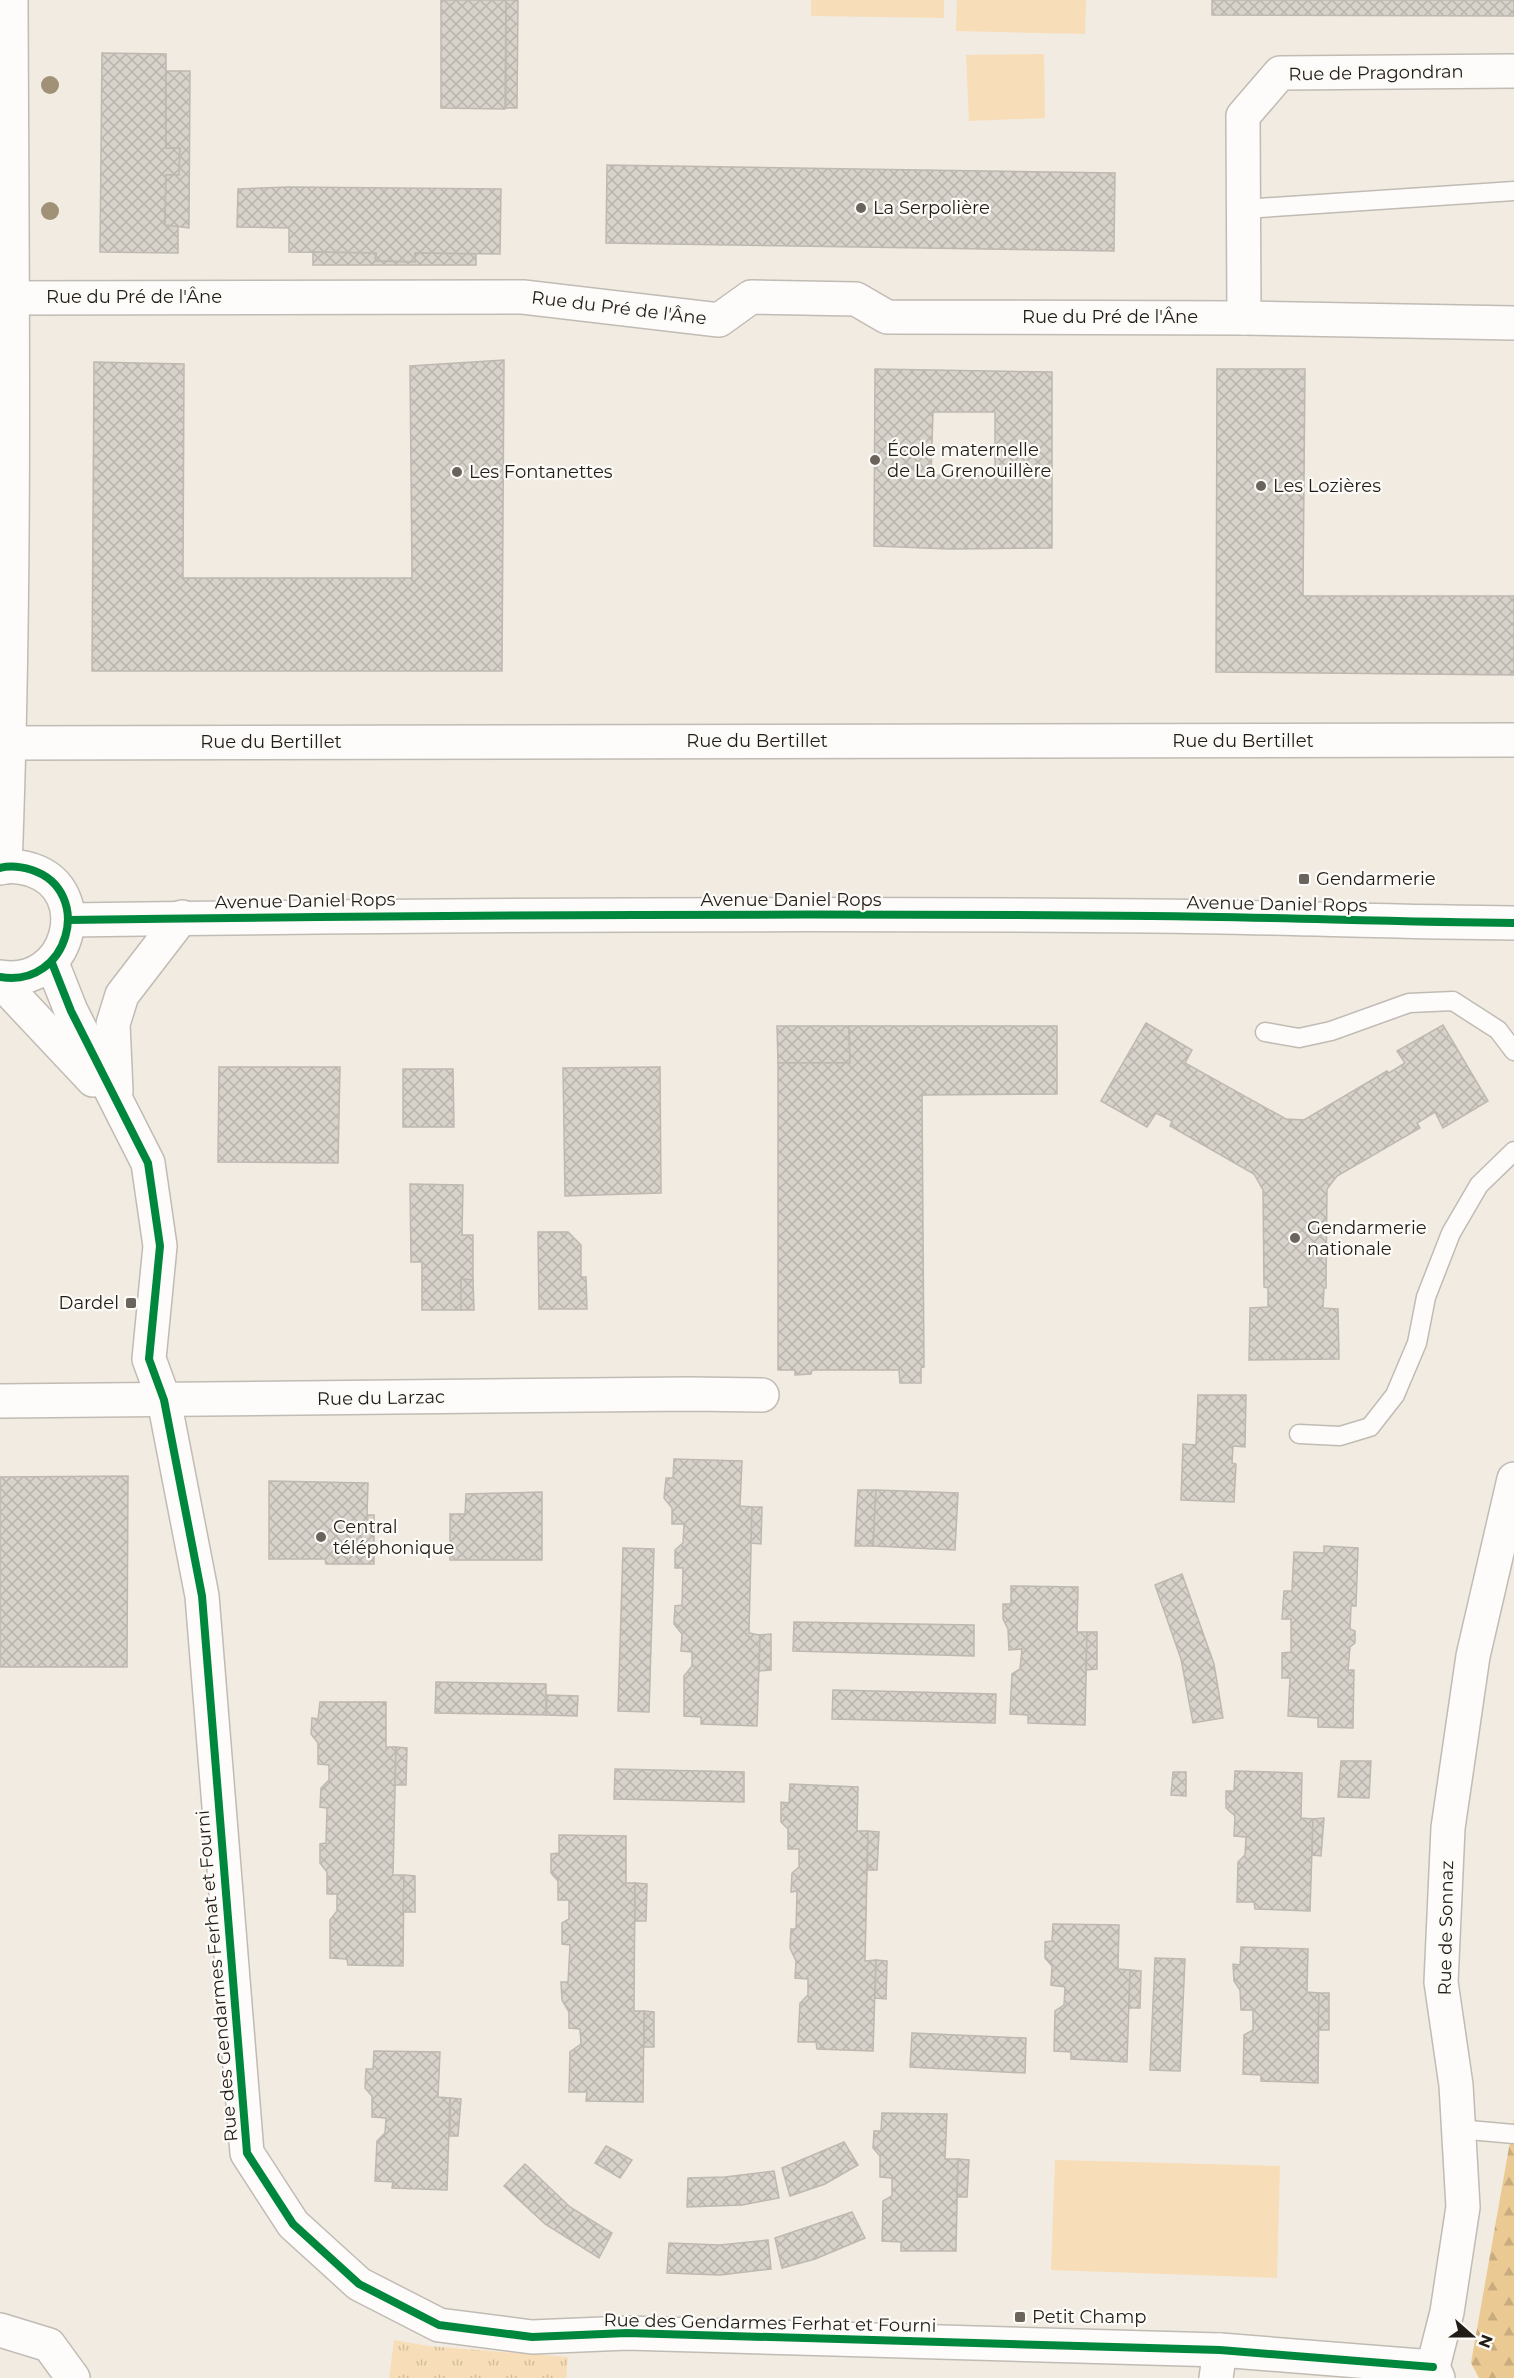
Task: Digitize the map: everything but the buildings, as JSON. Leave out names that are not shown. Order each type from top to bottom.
[{"type":"street","points":[[0,979],[26,977],[40,972],[52,963],[65,942],[68,920],[67,909],[61,894],[50,881],[29,870],[2,868],[5,743],[6,298],[11,0]]},
{"type":"street","name":"Rue de Pragondran","points":[[1244,318],[1243,116],[1280,74],[1514,71]]},
{"type":"street","name":"Rue du Pré de l'Âne","points":[[6,298],[523,297],[719,320],[751,297],[856,299],[887,317],[1244,318],[1514,323]]},
{"type":"street","name":"Rue du Bertillet","points":[[5,743],[1514,740]]},
{"type":"street","name":"Avenue Daniel Rops","points":[[68,920],[422,915],[915,915],[1166,916],[1514,924]]},
{"type":"street","points":[[117,1105],[113,1024],[122,995],[182,917]]},
{"type":"street","name":"Rue des Gendarmes Ferhat et Fourni","points":[[52,963],[71,1011],[148,1163],[160,1246],[149,1359],[164,1400],[202,1596],[247,2153],[293,2224],[359,2284],[439,2325],[532,2337],[627,2333],[1436,2373]]},
{"type":"street","name":"Rue des Gendarmes Ferhat et Fourni","points":[[0,979],[117,1105]]},
{"type":"street","name":"Rue du Larzac","points":[[0,1401],[762,1395]]},
{"type":"street","name":"Rue de Sonnaz","points":[[1436,2373],[1463,2207],[1456,2085],[1441,1982],[1448,1828],[1473,1656],[1514,1479]]},
{"type":"street","points":[[0,2330],[49,2345],[73,2378]]},
{"type":"lane","points":[[1244,209],[1514,191]]},
{"type":"lane","points":[[1265,1032],[1299,1038],[1331,1031],[1409,1003],[1453,1002],[1498,1030],[1514,1051]]},
{"type":"lane","points":[[1299,1434],[1340,1436],[1371,1427],[1395,1395],[1417,1343],[1425,1297],[1451,1233],[1479,1185],[1514,1151]]},
{"type":"lane","points":[[1458,2129],[1514,2134]]},
{"type":"green space","points":[[811,0],[944,0],[944,18],[811,16]]},
{"type":"green space","points":[[957,0],[1086,0],[1085,34],[956,31]]},
{"type":"green space","points":[[1044,54],[1045,118],[969,121],[966,55]]},
{"type":"green space","points":[[1514,2119],[1514,2378],[1479,2378],[1471,2363]]},
{"type":"green space","points":[[1055,2160],[1280,2166],[1277,2278],[1051,2270]]},
{"type":"green space","points":[[394,2340],[428,2346],[568,2357],[566,2378],[389,2378]]},
{"type":"cycle path","points":[[0,868],[20,867],[32,870],[52,881],[63,897],[68,916],[66,936],[57,954],[43,968],[24,977],[0,977]]},
{"type":"cycle path","points":[[68,920],[880,915],[1196,917],[1514,923]]},
{"type":"cycle path","points":[[52,963],[71,1011],[148,1163],[160,1246],[149,1359],[164,1400],[202,1596],[247,2153],[293,2224],[359,2284],[439,2325],[532,2337],[627,2333],[1220,2350],[1433,2367]]},
{"type":"place","name":"La Serpolière","points":[[861,208]]},
{"type":"place","name":"École maternelle de La Grenouillère","points":[[875,460]]},
{"type":"place","name":"Les Fontanettes","points":[[457,472]]},
{"type":"place","name":"Les Lozières","points":[[1261,486]]},
{"type":"place","name":"Gendarmerie","points":[[1304,879]]},
{"type":"place","name":"Gendarmerie nationale","points":[[1295,1238]]},
{"type":"place","name":"Dardel","points":[[131,1303]]},
{"type":"place","name":"Central téléphonique","points":[[321,1537]]},
{"type":"place","name":"Petit Champ","points":[[1020,2317]]}]
